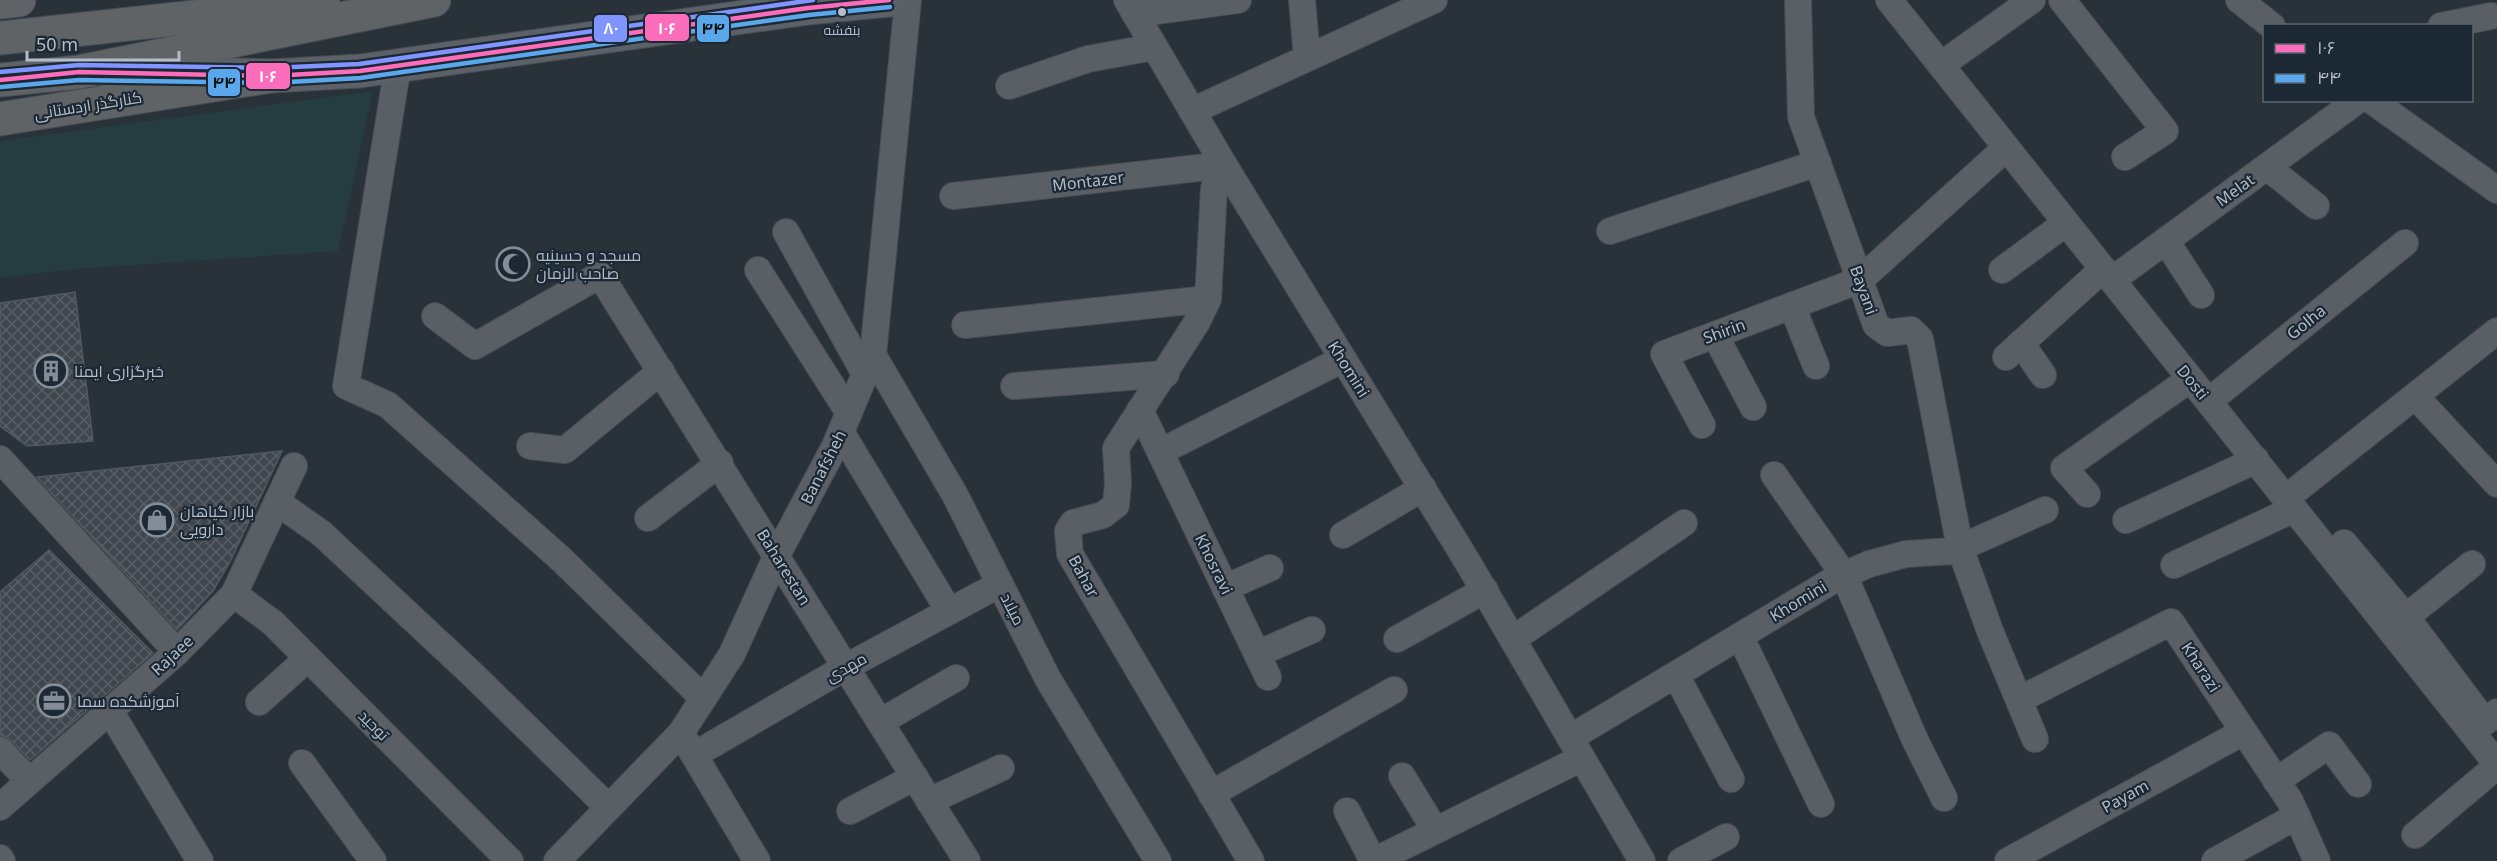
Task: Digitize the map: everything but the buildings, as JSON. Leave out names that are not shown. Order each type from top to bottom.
[{"type":"highway","points":[[0,2],[18,0]]},
{"type":"highway","points":[[0,38],[352,0]]},
{"type":"highway","points":[[0,80],[79,72],[434,0]]},
{"type":"highway","name":"کنارگذر اردستانی","points":[[0,119],[271,76]]},
{"type":"main road","name":"کنارگذر اردستانی","points":[[271,76],[398,65],[808,8],[889,0]]},
{"type":"main road","points":[[79,72],[271,76]]},
{"type":"street","name":"Banafsheh","points":[[570,856],[608,807],[681,733],[732,654],[777,555],[845,423],[869,364],[908,0]]},
{"type":"street","points":[[1131,7],[1238,0]]},
{"type":"street","points":[[1302,0],[1307,58]]},
{"type":"street","points":[[1192,111],[1434,0]]},
{"type":"street","name":"Bayani","points":[[1798,0],[1801,117],[1876,325],[1887,333],[1911,330],[1920,339],[1960,548]]},
{"type":"street","name":"Dosti","points":[[1889,0],[2190,379],[2214,397],[2256,460],[2293,498],[2497,765]]},
{"type":"street","points":[[1941,65],[2032,0]]},
{"type":"street","points":[[2062,0],[2165,131],[2125,157]]},
{"type":"street","points":[[2239,0],[2269,24]]},
{"type":"street","name":"Khomini","points":[[1131,7],[1224,165],[1485,590],[1642,861]]},
{"type":"street","points":[[2451,24],[2491,16]]},
{"type":"street","points":[[1009,86],[1088,60],[1154,47]]},
{"type":"street","points":[[398,65],[346,386],[388,405],[562,560],[703,698]]},
{"type":"street","name":"Melat","points":[[2043,375],[2013,350],[2108,275],[2166,241],[2355,102]]},
{"type":"street","points":[[2374,102],[2497,190]]},
{"type":"street","points":[[1860,280],[2006,148]]},
{"type":"street","points":[[1610,231],[1818,163]]},
{"type":"street","name":"Montazer","points":[[953,196],[1224,165]]},
{"type":"street","name":"Bahar","points":[[1224,165],[1214,188],[1208,299],[1166,374],[1116,448],[1118,483],[1116,505],[1103,515],[1073,523],[1068,531],[1070,554],[1251,861]]},
{"type":"street","points":[[2266,167],[2316,206]]},
{"type":"street","points":[[2002,270],[2066,223]]},
{"type":"street","name":"میلاد","points":[[786,232],[955,495],[1048,679],[1158,861]]},
{"type":"street","points":[[2166,241],[2202,295]]},
{"type":"street","name":"Golha","points":[[2214,397],[2404,243]]},
{"type":"street","points":[[758,270],[949,611]]},
{"type":"street","name":"Baharestan","points":[[435,316],[475,346],[600,275],[720,463],[967,861]]},
{"type":"street","name":"Shirin","points":[[1702,425],[1664,354],[1860,280]]},
{"type":"street","points":[[965,325],[1208,299]]},
{"type":"street","points":[[1792,306],[1816,366]]},
{"type":"street","points":[[2174,565],[2293,498],[2497,331]]},
{"type":"street","points":[[1715,335],[1753,407]]},
{"type":"street","points":[[1160,452],[1343,359]]},
{"type":"street","points":[[530,446],[565,450],[661,371]]},
{"type":"street","points":[[1014,386],[1166,374]]},
{"type":"street","points":[[2087,494],[2064,468],[2190,379]]},
{"type":"street","points":[[2214,397],[2293,498],[2406,617],[2485,722],[2497,712]]},
{"type":"street","points":[[2416,397],[2488,457],[2497,484]]},
{"type":"street","name":"Khosravi","points":[[1140,410],[1268,677]]},
{"type":"street","points":[[0,459],[177,652]]},
{"type":"street","points":[[2126,520],[2256,460]]},
{"type":"street","points":[[648,518],[720,463]]},
{"type":"street","name":"Rajaee","points":[[0,807],[177,652],[234,594],[294,465]]},
{"type":"street","points":[[1774,475],[1844,575],[1916,740],[1944,798]]},
{"type":"street","points":[[1343,535],[1423,488]]},
{"type":"street","points":[[277,502],[321,533],[471,673],[608,807]]},
{"type":"street","name":"Khomini","points":[[1576,748],[1676,675],[1844,575],[1869,564],[1906,554],[1960,548],[2045,510]]},
{"type":"street","points":[[1513,639],[1684,522]]},
{"type":"street","points":[[1960,548],[1990,632],[2035,739]]},
{"type":"street","points":[[2406,617],[2472,564]]},
{"type":"street","points":[[1225,588],[1270,568]]},
{"type":"street","name":"مهدی","points":[[694,755],[846,667],[1000,584]]},
{"type":"street","points":[[1397,639],[1485,590]]},
{"type":"street","name":"توحید","points":[[234,594],[273,623],[510,861]]},
{"type":"street","name":"Kharazi","points":[[2019,700],[2171,622],[2276,781],[2297,816],[2317,861]]},
{"type":"street","points":[[1257,654],[1312,630]]},
{"type":"street","points":[[1740,636],[1821,804]]},
{"type":"street","points":[[259,702],[308,658]]},
{"type":"street","points":[[1676,675],[1731,779]]},
{"type":"street","points":[[880,722],[956,678]]},
{"type":"street","points":[[1211,794],[1394,690]]},
{"type":"street","points":[[110,711],[201,861]]},
{"type":"street","name":"Payam","points":[[2008,861],[2243,732]]},
{"type":"street","points":[[681,733],[757,861]]},
{"type":"street","points":[[2276,781],[2329,745],[2358,784]]},
{"type":"street","points":[[1347,811],[1374,861],[1435,830],[1576,748]]},
{"type":"street","points":[[0,750],[29,781]]},
{"type":"street","points":[[302,763],[373,861]]},
{"type":"street","points":[[2415,835],[2497,765]]},
{"type":"street","points":[[929,801],[1001,768]]},
{"type":"street","points":[[1402,776],[1435,830]]},
{"type":"street","points":[[850,810],[915,777]]},
{"type":"street","points":[[2215,861],[2297,816]]},
{"type":"street","points":[[1681,861],[1726,837]]},
{"type":"green space","points":[[373,91],[338,251],[76,269],[0,278],[0,141]]},
{"type":"transit line","name":"۸۰","points":[[0,72],[79,65],[271,68],[359,64],[813,0]]},
{"type":"transit line","name":"۱۰۶","points":[[0,80],[79,72],[271,76],[360,71],[808,8],[889,0]]},
{"type":"transit line","name":"۴۴","points":[[1,87],[79,80],[271,83],[360,78],[809,15],[890,7]]},
{"type":"place","name":"بنفشه","points":[[842,12]]},
{"type":"place","name":"مسجد و حسینیه صاحب الزمان","points":[[513,264]]},
{"type":"place","name":"خبرگزاری ایمنا","points":[[51,371]]},
{"type":"place","name":"بازار گیاهان دارویی","points":[[157,520]]},
{"type":"place","name":"آموزشکده سما","points":[[54,701]]}]
